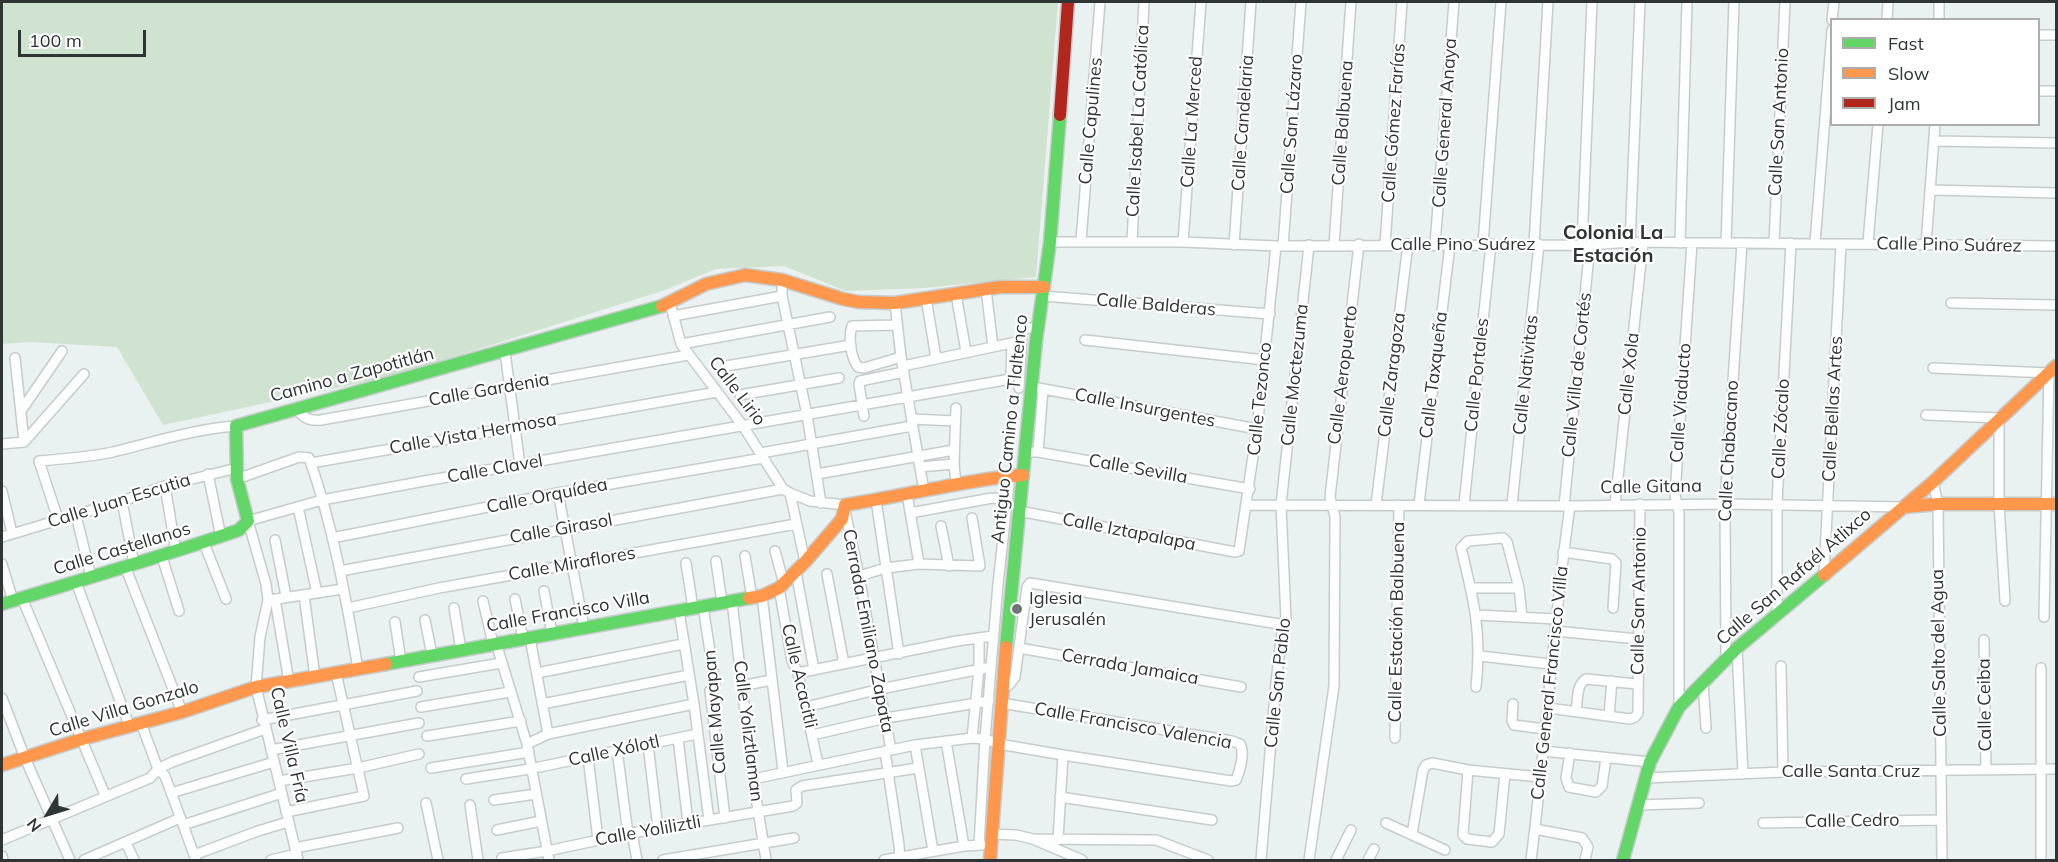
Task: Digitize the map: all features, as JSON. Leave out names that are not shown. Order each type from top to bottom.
[{"type":"street","name":"Antiguo Camino a Tlaltenco","points":[[990,861],[987,841],[999,744],[995,702],[1003,686],[1023,475],[1032,452],[1038,388],[1038,328],[1050,242],[1068,2]]},
{"type":"street","name":"Calle Capulines","points":[[1081,241],[1100,2]]},
{"type":"street","name":"Calle Isabel La Católica","points":[[1132,241],[1144,2]]},
{"type":"street","name":"Calle La Merced","points":[[1183,242],[1201,2]]},
{"type":"street","name":"Calle Candelaria","points":[[1234,245],[1251,2]]},
{"type":"street","name":"Calle San Lázaro","points":[[1280,246],[1301,2]]},
{"type":"street","name":"Calle Balbuena","points":[[1335,245],[1351,2]]},
{"type":"street","name":"Calle Gómez Farías","points":[[1385,245],[1402,2]]},
{"type":"street","name":"Calle General Anaya","points":[[1435,244],[1454,2]]},
{"type":"street","name":"Calle Portales","points":[[1464,505],[1487,244],[1501,2]]},
{"type":"street","name":"Calle Nativitas","points":[[1512,505],[1537,244],[1548,2]]},
{"type":"street","name":"Calle Villa de Cortés","points":[[1567,506],[1586,245],[1592,2]]},
{"type":"street","points":[[1630,242],[1640,2]]},
{"type":"street","points":[[1680,243],[1687,2]]},
{"type":"street","points":[[1726,243],[1734,2]]},
{"type":"street","name":"Calle San Antonio","points":[[1774,243],[1785,2]]},
{"type":"street","points":[[1832,18],[1834,2]]},
{"type":"street","points":[[1887,18],[1888,2]]},
{"type":"street","points":[[1939,18],[1940,2]]},
{"type":"street","points":[[2040,35],[2056,35]]},
{"type":"street","points":[[1815,243],[1830,55]]},
{"type":"street","points":[[2040,91],[2056,91]]},
{"type":"street","points":[[1868,243],[1878,126]]},
{"type":"street","points":[[1926,245],[1935,126]]},
{"type":"street","points":[[1935,141],[2056,143]]},
{"type":"street","points":[[1931,190],[2056,193]]},
{"type":"street","name":"Calle Pino Suárez","points":[[1050,242],[1132,241],[1280,246],[1586,245],[1630,242],[2056,246]]},
{"type":"street","name":"Calle Xola","points":[[1615,505],[1642,243]]},
{"type":"street","name":"Calle Viaducto","points":[[1679,706],[1679,513],[1675,495],[1692,243]]},
{"type":"street","name":"Calle Chabacano","points":[[1726,658],[1725,504],[1742,243]]},
{"type":"street","name":"Calle Zócalo","points":[[1777,615],[1777,504],[1791,243]]},
{"type":"street","name":"Calle Aeropuerto","points":[[1309,861],[1334,686],[1335,517],[1330,497],[1359,244]]},
{"type":"street","name":"Calle Zaragoza","points":[[1376,506],[1408,244]]},
{"type":"street","name":"Calle Bellas Artes","points":[[1824,573],[1841,244]]},
{"type":"street","name":"Calle Moctezuma","points":[[1281,505],[1308,245]]},
{"type":"street","name":"Calle Taxqueña","points":[[1419,504],[1450,245]]},
{"type":"street","name":"Calle Tezonco","points":[[1239,551],[1250,489],[1280,246]]},
{"type":"street","name":"Camino a Zapotitlán","points":[[57,519],[39,461],[73,459],[213,427],[236,426],[655,309],[706,284],[726,278],[745,275],[782,280],[859,302],[895,303],[986,289],[1043,291]]},
{"type":"street","points":[[782,280],[782,296],[813,444],[821,503]]},
{"type":"street","points":[[986,289],[993,347]]},
{"type":"street","name":"Calle Balderas","points":[[1043,291],[1270,314]]},
{"type":"street","points":[[956,294],[966,352]]},
{"type":"street","points":[[673,316],[782,296]]},
{"type":"street","points":[[926,298],[936,358]]},
{"type":"street","name":"Calle Lirio","points":[[670,303],[681,344],[743,426],[786,491],[805,562]]},
{"type":"street","points":[[895,303],[924,491]]},
{"type":"street","points":[[1951,303],[2056,305]]},
{"type":"street","points":[[681,344],[830,316]]},
{"type":"street","points":[[897,325],[852,326],[851,345],[858,367],[903,365],[1016,343]]},
{"type":"street","points":[[1018,388],[1016,343],[1026,328],[1038,328]]},
{"type":"street","points":[[1085,339],[1265,360]]},
{"type":"street","name":"Calle Clavel","points":[[248,521],[322,500],[1009,378],[1016,343]]},
{"type":"street","points":[[726,366],[851,345]]},
{"type":"street","points":[[21,411],[62,351]]},
{"type":"street","points":[[505,352],[520,465]]},
{"type":"street","name":"Calle Gardenia","points":[[295,408],[310,421],[688,355]]},
{"type":"street","points":[[15,358],[24,442]]},
{"type":"street","points":[[864,416],[861,406],[860,381],[903,365]]},
{"type":"street","points":[[1933,368],[2053,369],[2051,504],[2044,617]]},
{"type":"street","name":"Calle San Rafaél Atlixco","points":[[1623,861],[1650,762],[1679,706],[1737,648],[1934,482],[2053,369]]},
{"type":"street","points":[[2,444],[24,442],[84,374]]},
{"type":"street","points":[[740,395],[839,378]]},
{"type":"street","name":"Calle Insurgentes","points":[[1038,388],[1257,429]]},
{"type":"street","name":"Calle Vista Hermosa","points":[[237,474],[299,457],[309,458],[311,463],[717,392]]},
{"type":"street","points":[[956,408],[954,450],[956,484]]},
{"type":"street","points":[[1926,415],[1999,418],[1999,504],[2005,601]]},
{"type":"street","name":"Calle Orquídea","points":[[332,538],[762,455],[912,423],[955,421]]},
{"type":"street","name":"Calle Villa Fría","points":[[236,426],[237,474],[248,521],[272,599],[260,637],[256,687],[297,854]]},
{"type":"street","points":[[817,474],[954,450]]},
{"type":"street","name":"Calle Sevilla","points":[[1032,452],[1250,489]]},
{"type":"street","points":[[311,463],[340,571],[358,669]]},
{"type":"street","points":[[920,467],[954,464]]},
{"type":"street","points":[[208,474],[221,537]]},
{"type":"street","name":"Calle Juan Escutia","points":[[2,537],[208,474],[237,474]]},
{"type":"street","points":[[987,841],[985,739],[995,702],[991,667],[993,636],[1010,475]]},
{"type":"street","points":[[786,491],[810,501],[845,508],[983,478],[1023,475]]},
{"type":"street","name":"Calle Salto del Agua","points":[[1934,482],[1938,504],[1941,861]]},
{"type":"street","points":[[165,486],[176,552]]},
{"type":"street","points":[[2,491],[12,533]]},
{"type":"street","name":"Calle Girasol","points":[[340,571],[565,528],[786,491]]},
{"type":"street","points":[[558,493],[584,627]]},
{"type":"street","points":[[907,494],[919,564]]},
{"type":"street","points":[[909,513],[992,498],[1008,500]]},
{"type":"street","points":[[876,500],[899,654]]},
{"type":"street","points":[[122,501],[130,565],[182,712]]},
{"type":"street","name":"Calle San Antonio","points":[[1609,715],[1630,719],[1638,713],[1640,504]]},
{"type":"street","name":"Calle Gitana","points":[[1247,505],[1777,504],[1904,507],[1938,504],[2051,504]]},
{"type":"street","name":"Calle San Pablo","points":[[1261,861],[1276,682],[1286,613],[1281,505]]},
{"type":"street","name":"Calle Estación Balbuena","points":[[1395,738],[1399,505]]},
{"type":"street","name":"Calle General Francisco Villa","points":[[1531,861],[1567,506]]},
{"type":"street","points":[[298,507],[317,593]]},
{"type":"street","name":"Calle Francisco Villa","points":[[256,687],[757,597],[781,586],[796,572],[836,526],[845,508]]},
{"type":"street","name":"Cerrada Emiliano Zapata","points":[[845,508],[886,718],[889,773],[900,859]]},
{"type":"street","name":"Calle Iztapalapa","points":[[1019,512],[1239,551]]},
{"type":"street","points":[[76,515],[91,577]]},
{"type":"street","points":[[859,576],[886,568],[919,564],[980,566],[972,518]]},
{"type":"street","name":"Calle Castellanos","points":[[12,601],[204,543],[239,530],[248,521]]},
{"type":"street","name":"Calle Miraflores","points":[[348,608],[572,564],[796,524]]},
{"type":"street","points":[[941,526],[949,566]]},
{"type":"street","points":[[1476,687],[1479,656],[1477,615],[1461,548],[1464,544],[1503,538],[1507,542],[1519,588],[1522,617]]},
{"type":"street","points":[[275,540],[286,596]]},
{"type":"street","points":[[204,543],[226,599]]},
{"type":"street","name":"Calle Acacitli","points":[[775,551],[792,661],[798,673],[819,764]]},
{"type":"street","points":[[1563,552],[1612,559],[1616,563],[1613,608]]},
{"type":"street","points":[[745,556],[757,597],[783,771]]},
{"type":"street","points":[[162,557],[179,611]]},
{"type":"street","name":"Calle Yoliztlaman","points":[[716,561],[727,602],[742,686],[766,861]]},
{"type":"street","name":"Calle Mayapan","points":[[686,563],[715,684],[714,690],[710,692],[725,818]]},
{"type":"street","points":[[2,564],[12,601],[82,739],[105,795]]},
{"type":"street","points":[[796,572],[814,670]]},
{"type":"street","points":[[827,573],[844,664]]},
{"type":"street","points":[[76,582],[135,724],[158,769],[165,776],[195,858],[258,831],[288,822]]},
{"type":"street","points":[[1003,686],[1009,685],[1015,677],[1030,583],[1285,625]]},
{"type":"street","points":[[1471,588],[1519,588]]},
{"type":"street","points":[[289,682],[272,599],[343,589]]},
{"type":"street","points":[[544,591],[552,633]]},
{"type":"street","points":[[304,595],[315,677]]},
{"type":"street","points":[[515,599],[537,673],[548,734]]},
{"type":"street","points":[[483,601],[528,748],[530,769],[548,856]]},
{"type":"street","points":[[454,608],[461,650]]},
{"type":"street","points":[[680,611],[709,820]]},
{"type":"street","points":[[1477,615],[1557,619]]},
{"type":"street","points":[[425,620],[432,655]]},
{"type":"street","points":[[395,622],[401,661]]},
{"type":"street","points":[[1555,631],[1638,639]]},
{"type":"street","points":[[798,673],[993,636]]},
{"type":"street","points":[[972,738],[979,669],[979,638]]},
{"type":"street","name":"Calle Ceiba","points":[[1984,640],[1986,770]]},
{"type":"street","points":[[537,673],[683,644]]},
{"type":"street","name":"Cerrada Jamaica","points":[[1019,648],[1241,687]]},
{"type":"street","points":[[1737,648],[1743,774]]},
{"type":"street","points":[[1479,656],[1550,664]]},
{"type":"street","points":[[419,677],[501,663]]},
{"type":"street","points":[[1781,666],[1783,772]]},
{"type":"street","points":[[806,707],[880,689],[991,667]]},
{"type":"street","points":[[2041,668],[2039,770],[2041,861]]},
{"type":"street","points":[[286,812],[364,796],[336,673]]},
{"type":"street","points":[[542,704],[689,675]]},
{"type":"street","points":[[1576,711],[1579,686],[1586,679],[1637,684]]},
{"type":"street","points":[[742,686],[771,680]]},
{"type":"street","points":[[1548,708],[1609,715],[1612,681]]},
{"type":"street","points":[[1703,681],[1706,728]]},
{"type":"street","name":"Calle Villa Gonzalo","points":[[2,765],[82,739],[182,712],[256,687]]},
{"type":"street","points":[[2,840],[150,778],[158,769],[172,762],[264,724],[342,704],[417,691]]},
{"type":"street","points":[[421,707],[510,692]]},
{"type":"street","points":[[2,698],[25,758],[70,861]]},
{"type":"street","points":[[812,735],[886,718],[975,702],[995,702]]},
{"type":"street","name":"Calle Francisco Valencia","points":[[995,702],[1232,741],[1240,744],[1243,749],[1238,775],[1236,780],[1231,782],[999,744]]},
{"type":"street","points":[[431,768],[528,748],[548,734],[694,704]]},
{"type":"street","points":[[1513,704],[1512,721],[1514,725],[1545,729]]},
{"type":"street","points":[[427,736],[521,721]]},
{"type":"street","points":[[271,750],[419,723]]},
{"type":"street","name":"Calle Xólotl","points":[[466,779],[530,769],[697,734]]},
{"type":"street","points":[[678,738],[688,823]]},
{"type":"street","points":[[753,779],[915,745],[972,738],[985,739],[999,744]]},
{"type":"street","points":[[946,741],[964,846]]},
{"type":"street","points":[[648,744],[658,829]]},
{"type":"street","points":[[915,745],[933,851]]},
{"type":"street","points":[[617,750],[630,834],[637,861]]},
{"type":"street","points":[[1543,751],[1650,762]]},
{"type":"street","points":[[1570,753],[1566,778],[1569,787],[1596,792],[1602,786],[1606,758]]},
{"type":"street","points":[[279,781],[358,768],[419,754]]},
{"type":"street","points":[[1058,840],[1064,755]]},
{"type":"street","points":[[588,757],[598,840]]},
{"type":"street","points":[[171,793],[274,762]]},
{"type":"street","points":[[1412,834],[1423,770],[1426,765],[1432,763],[1468,770],[1540,777]]},
{"type":"street","points":[[889,773],[918,768]]},
{"type":"street","name":"Calle Santa Cruz","points":[[1646,778],[1783,772],[2056,769]]},
{"type":"street","points":[[1468,770],[1463,835],[1467,839],[1492,842],[1499,834],[1505,774]]},
{"type":"street","name":"Calle Yoliliztli","points":[[502,858],[548,856],[598,840],[793,806],[797,803],[796,790],[802,786],[889,773]]},
{"type":"street","points":[[84,861],[181,822],[282,793]]},
{"type":"street","points":[[494,800],[536,794]]},
{"type":"street","points":[[1060,797],[1212,820]]},
{"type":"street","points":[[426,803],[438,861]]},
{"type":"street","points":[[1639,805],[1699,803]]},
{"type":"street","points":[[470,805],[478,861]]},
{"type":"street","name":"Calle Cedro","points":[[1763,823],[1940,820]]},
{"type":"street","points":[[497,830],[541,821]]},
{"type":"street","points":[[1386,823],[1445,849]]},
{"type":"street","points":[[271,861],[398,828]]},
{"type":"street","points":[[1535,829],[1582,838],[1588,847],[1585,861]]},
{"type":"street","points":[[1336,861],[1351,830]]},
{"type":"street","points":[[884,861],[1016,835],[1034,839],[1058,840],[1156,840],[1208,861]]},
{"type":"street","points":[[663,861],[794,838]]},
{"type":"street","points":[[1034,839],[1082,861]]},
{"type":"street","points":[[126,843],[134,861]]},
{"type":"street","points":[[1368,861],[1374,849]]},
{"type":"street","points":[[2,856],[3,861]]},
{"type":"green space","points":[[2,2],[1058,2],[1036,277],[924,288],[846,291],[784,266],[716,269],[665,290],[397,375],[163,425],[117,347],[29,342],[2,344]]},
{"type":"traffic: fast","points":[[1006,647],[1036,341],[1050,242],[1060,115]]},
{"type":"traffic: fast","points":[[2,604],[239,530],[248,521],[237,479],[236,426],[662,306]]},
{"type":"traffic: fast","points":[[1623,860],[1650,762],[1679,707],[1737,648],[1824,575]]},
{"type":"traffic: fast","points":[[386,664],[749,598]]},
{"type":"traffic: slow","points":[[662,306],[706,284],[745,275],[782,280],[859,302],[895,303],[1000,287],[1044,287]]},
{"type":"traffic: slow","points":[[1824,575],[1933,482],[2056,366]]},
{"type":"traffic: slow","points":[[749,598],[762,596],[779,588],[842,519],[845,505],[1023,475]]},
{"type":"traffic: slow","points":[[1904,507],[1938,504],[2056,504]]},
{"type":"traffic: slow","points":[[990,860],[1006,647]]},
{"type":"traffic: slow","points":[[2,765],[82,739],[182,712],[256,687],[386,664]]},
{"type":"traffic: jam","points":[[1060,115],[1068,2]]},
{"type":"place","name":"Iglesia Jerusalén","points":[[1017,609]]},
{"type":"district","name":"Colonia La Estación","points":[[1613,244]]}]
